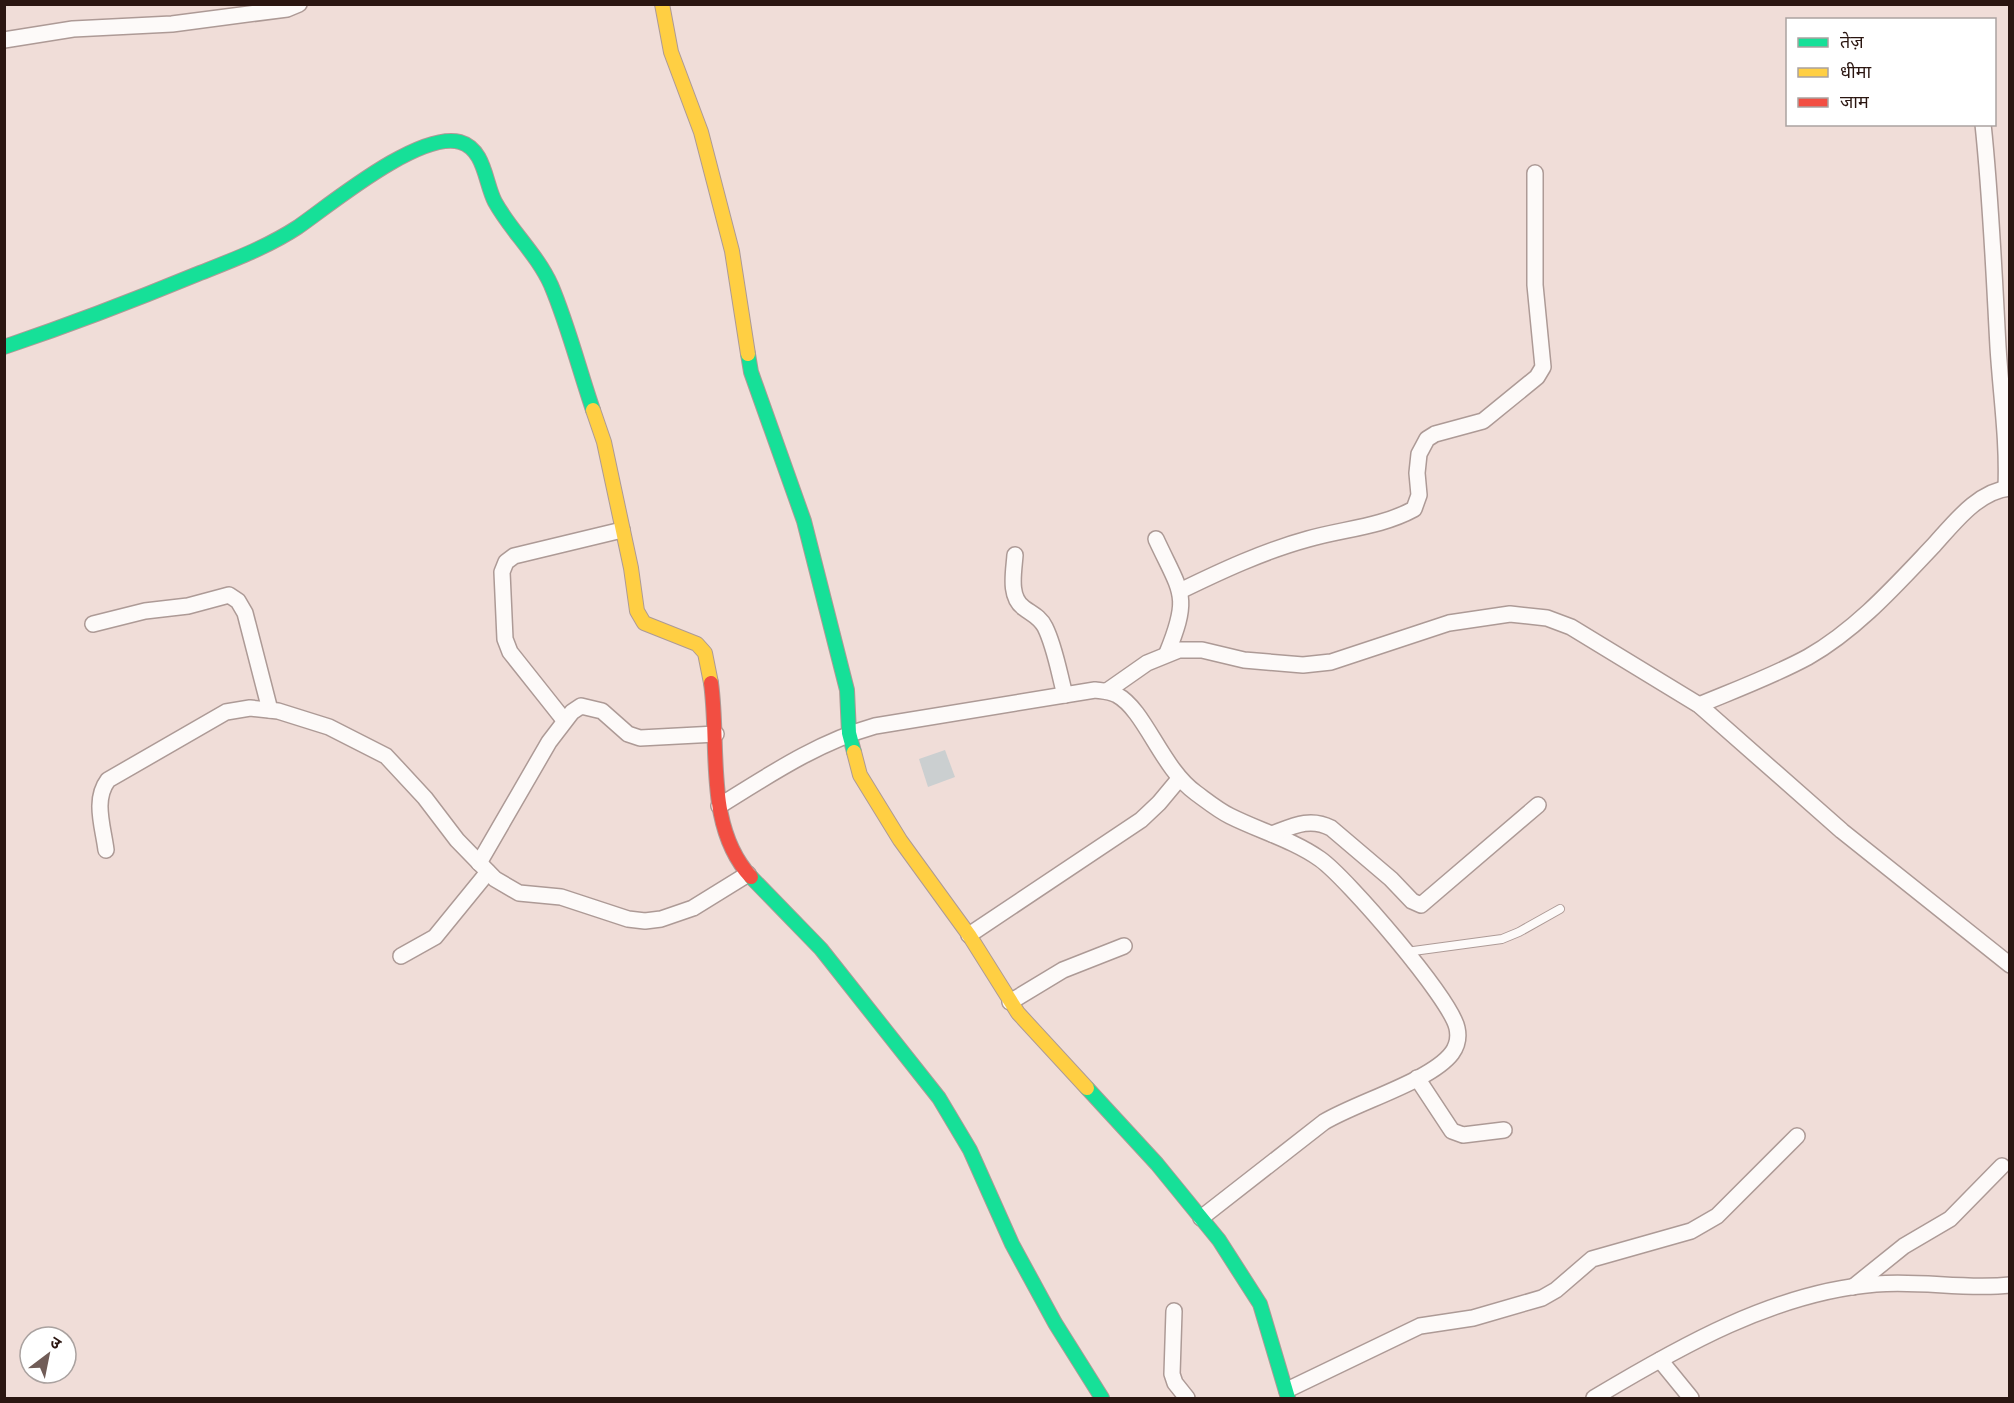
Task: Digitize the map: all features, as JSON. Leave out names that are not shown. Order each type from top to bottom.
[{"type":"street","points":[[4,40],[73,29],[172,24],[287,9],[299,4]]},
{"type":"street","points":[[662,4],[671,52],[701,132],[732,251],[751,372],[804,521],[847,690],[849,733],[860,775],[900,840],[969,935],[1010,1002],[1043,1043],[1116,1118],[1219,1240],[1260,1304],[1288,1394],[1420,1326],[1473,1318],[1542,1298],[1556,1290],[1592,1259],[1691,1231],[1717,1216],[1797,1136]]},
{"type":"street","points":[[1699,705],[1784,670],[1833,640],[1900,581],[1971,507],[1990,494],[2008,488],[2007,445],[1998,348],[2003,288],[1983,126]]},
{"type":"street","points":[[4,347],[96,317],[277,241],[346,190],[422,147],[443,140],[459,141],[477,155],[495,202],[540,263],[551,285],[604,442],[638,611],[644,623],[690,640],[705,653],[712,687],[719,806],[727,838],[748,874],[820,949],[939,1098],[970,1150],[1012,1244],[1049,1313],[1102,1398]]},
{"type":"street","points":[[1180,591],[1250,559],[1289,545],[1362,527],[1414,509],[1419,495],[1417,473],[1419,454],[1427,439],[1483,421],[1537,377],[1543,360],[1535,285],[1535,172]]},
{"type":"street","points":[[564,720],[510,652],[506,639],[502,572],[506,562],[514,556],[622,530]]},
{"type":"street","points":[[1156,539],[1180,591],[1181,617],[1167,653]]},
{"type":"street","points":[[1015,555],[1013,580],[1016,599],[1022,608],[1040,618],[1046,629],[1065,695]]},
{"type":"street","points":[[93,624],[145,610],[188,606],[229,595],[238,601],[245,613],[270,710]]},
{"type":"street","points":[[1107,691],[1147,663],[1167,653],[1202,650],[1244,660],[1280,664],[1331,662],[1449,623],[1510,614],[1533,615],[1571,627],[1699,705],[1842,831],[2010,964]]},
{"type":"street","points":[[719,806],[784,766],[849,733],[875,726],[1065,695],[1107,691],[1116,694],[1130,707],[1179,779],[1229,815],[1311,852],[1337,873],[1405,952],[1449,1010],[1457,1026],[1458,1037],[1451,1054],[1443,1062],[1417,1078],[1324,1122],[1201,1218]]},
{"type":"street","points":[[401,956],[435,937],[484,867],[549,742],[564,720],[581,706],[603,711],[628,734],[640,738],[716,734]]},
{"type":"street","points":[[106,850],[99,801],[101,789],[108,780],[226,712],[250,708],[270,710],[329,727],[387,756],[484,867],[506,888],[519,893],[571,899],[628,919],[645,921],[661,919],[693,908],[748,874]]},
{"type":"street","points":[[969,935],[1141,820],[1160,803],[1179,779]]},
{"type":"street","points":[[1272,834],[1299,824],[1321,823],[1391,879],[1412,901],[1421,905],[1538,805]]},
{"type":"street","points":[[1010,1002],[1063,970],[1124,946]]},
{"type":"street","points":[[1417,1078],[1452,1131],[1463,1135],[1504,1130]]},
{"type":"street","points":[[1853,1287],[1904,1246],[1950,1219],[2002,1166]]},
{"type":"street","points":[[1594,1398],[1731,1323],[1791,1302],[1878,1283],[2010,1285]]},
{"type":"street","points":[[1174,1311],[1172,1374],[1175,1383],[1187,1398]]},
{"type":"street","points":[[1660,1360],[1691,1398]]},
{"type":"lane","points":[[1405,952],[1502,939],[1560,909]]},
{"type":"building","points":[[945,750],[955,777],[928,787],[919,759]]},
{"type":"traffic: fast","points":[[4,347],[248,254],[298,227],[353,187],[399,158],[422,147],[443,142],[460,142],[475,152],[495,202],[539,263],[551,285],[593,410]]},
{"type":"traffic: fast","points":[[748,354],[751,372],[804,521],[847,690],[849,733],[854,752]]},
{"type":"traffic: fast","points":[[751,877],[821,949],[939,1098],[970,1150],[1012,1244],[1055,1323],[1102,1398]]},
{"type":"traffic: fast","points":[[1087,1088],[1157,1164],[1219,1240],[1260,1304],[1288,1398]]},
{"type":"traffic: slow","points":[[662,4],[671,52],[701,132],[732,251],[748,354]]},
{"type":"traffic: slow","points":[[593,410],[604,442],[631,568],[637,611],[644,623],[697,644],[705,653],[711,683]]},
{"type":"traffic: slow","points":[[854,752],[860,775],[900,840],[969,935],[1018,1013],[1087,1088]]},
{"type":"traffic: jam","points":[[711,683],[720,810],[726,834],[736,857],[751,877]]}]
